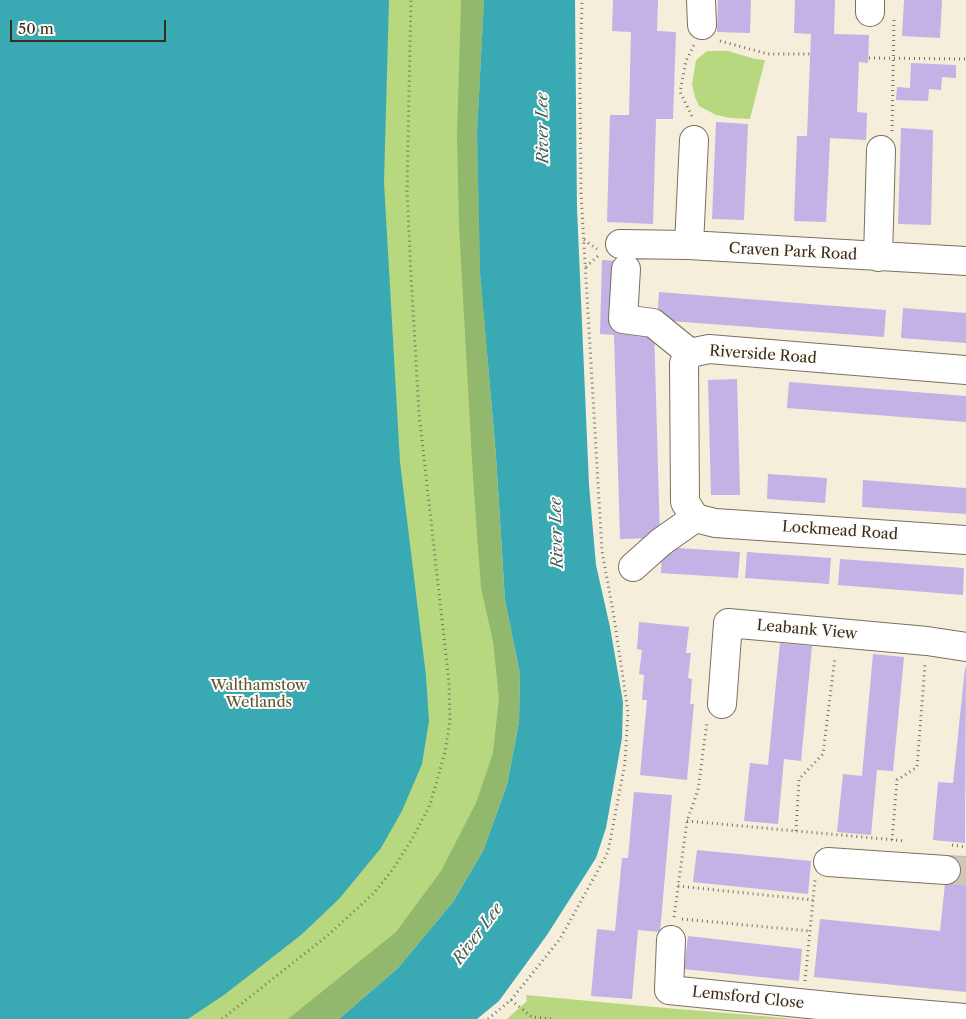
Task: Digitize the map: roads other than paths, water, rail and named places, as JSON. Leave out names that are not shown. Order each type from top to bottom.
[{"type":"street","points":[[689,246],[694,140]]},
{"type":"street","points":[[878,257],[881,150]]},
{"type":"street","name":"Craven Park Road","points":[[690,352],[653,323],[623,319],[623,257],[689,246],[966,261]]},
{"type":"street","name":"Riverside Road","points":[[705,520],[685,502],[684,363],[690,352],[708,349],[966,370]]},
{"type":"street","points":[[633,567],[662,542],[705,520]]},
{"type":"street","name":"Lockmead Road","points":[[705,520],[966,540]]},
{"type":"street","name":"Leabank View","points":[[722,704],[728,623],[927,641],[966,647]]},
{"type":"street","points":[[821,859],[947,858]]},
{"type":"street","name":"Lemsford Close","points":[[673,929],[669,990],[966,1018]]},
{"type":"water","name":"Walthamstow Wetlands","points":[[0,0],[389,0],[384,182],[400,462],[426,676],[429,721],[422,764],[402,811],[381,848],[339,899],[301,935],[224,995],[188,1019],[0,1019]]},
{"type":"water","name":"River Lee","points":[[484,0],[575,0],[577,208],[589,485],[596,565],[610,627],[623,702],[622,738],[606,828],[596,858],[547,935],[499,1001],[477,1019],[339,1019],[398,968],[453,902],[483,851],[507,785],[519,722],[520,674],[505,600],[496,456],[480,272],[477,131]]},
{"type":"tunnel","points":[[946,870],[966,871]]}]
